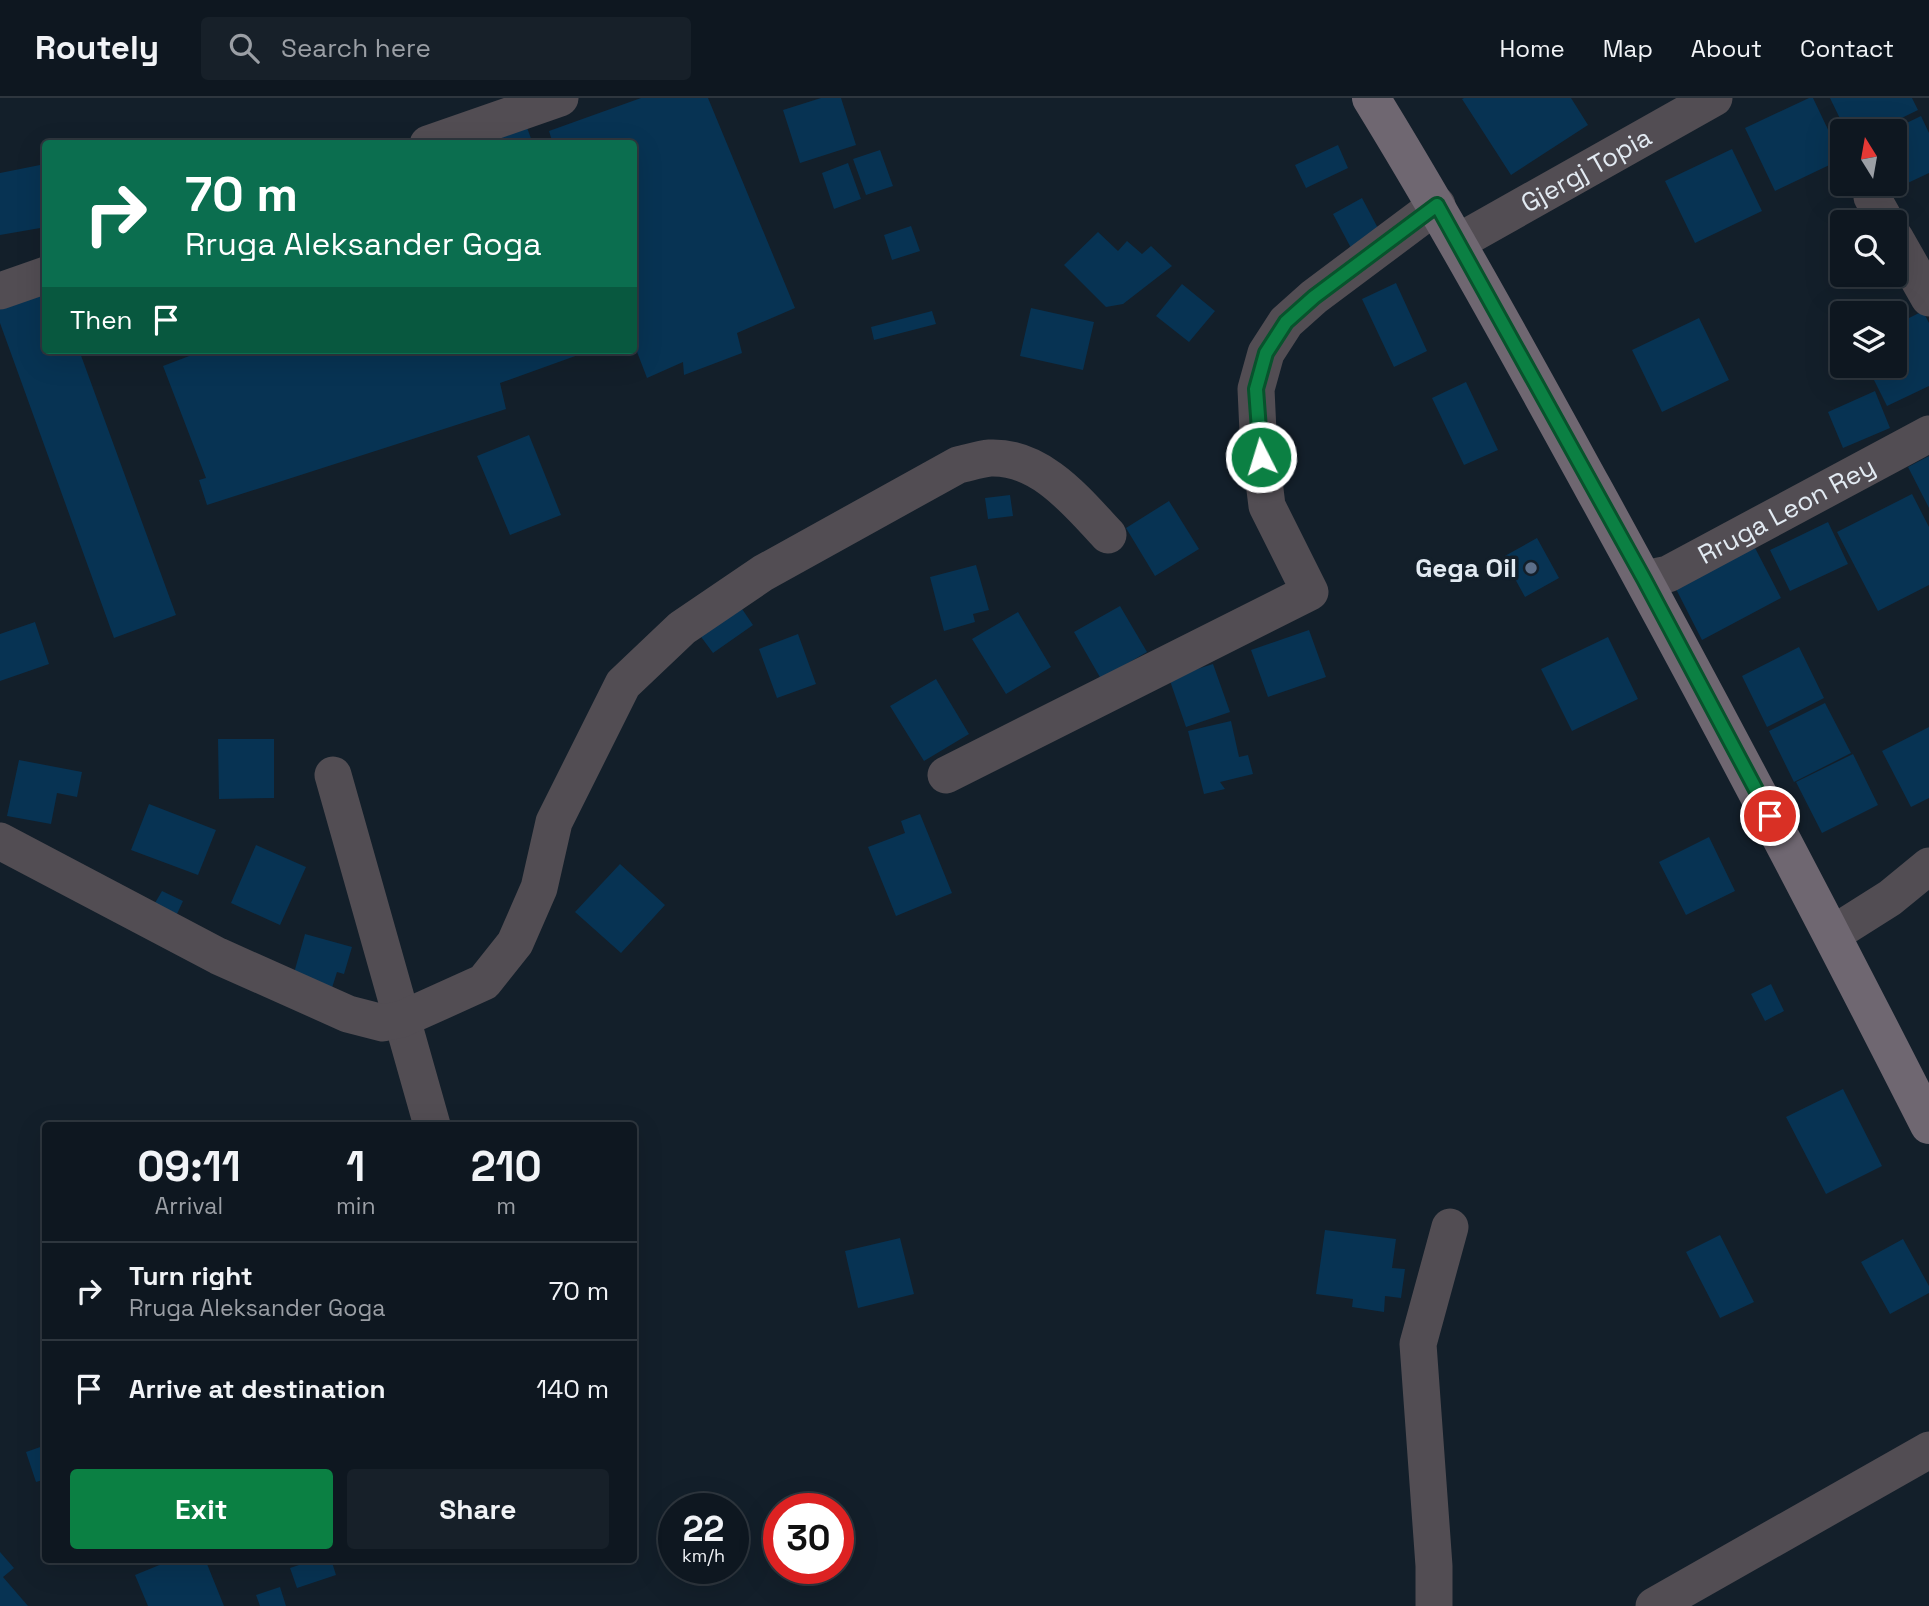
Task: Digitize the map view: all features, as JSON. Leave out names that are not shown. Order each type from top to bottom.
[{"type":"main road","points":[[1371,98],[1437,205],[1644,579],[1833,934],[1929,1125]]},
{"type":"street","points":[[439,140],[560,98]]},
{"type":"street","name":"Gjergj Topia","points":[[1458,243],[1714,98]]},
{"type":"street","points":[[946,775],[1310,592],[1266,506],[1256,389],[1266,353],[1286,322],[1314,297],[1437,205]]},
{"type":"street","points":[[1907,259],[1929,298]]},
{"type":"street","points":[[0,291],[42,276]]},
{"type":"street","name":"Rruga Leon Rey","points":[[1644,579],[1668,574],[1929,434]]},
{"type":"street","points":[[0,841],[218,956],[312,999],[348,1014],[383,1023],[402,1019],[484,982],[514,943],[539,888],[554,822],[623,684],[682,628],[702,614],[763,573],[958,465],[990,458],[1022,462],[1063,487],[1108,535]]},
{"type":"street","points":[[333,775],[431,1122]]},
{"type":"street","points":[[1833,934],[1890,898],[1928,868]]},
{"type":"street","points":[[1434,1606],[1434,1566],[1418,1344],[1450,1227]]},
{"type":"street","points":[[1654,1606],[1929,1450]]},
{"type":"building","points":[[641,98],[708,98],[795,308],[737,333],[742,353],[684,375],[683,362],[647,378],[637,352],[637,140],[552,140],[549,131]]},
{"type":"building","points":[[821,98],[841,98],[856,145],[800,163],[783,110]]},
{"type":"building","points":[[1571,98],[1588,125],[1511,175],[1462,99]]},
{"type":"building","points":[[1813,98],[1830,134],[1830,165],[1775,191],[1745,128]]},
{"type":"building","points":[[1830,98],[1912,98],[1918,110],[1900,119],[1840,119]]},
{"type":"building","points":[[1921,116],[1929,133],[1929,173],[1908,183],[1908,122]]},
{"type":"building","points":[[525,122],[532,140],[482,140]]},
{"type":"building","points":[[1338,145],[1348,168],[1306,188],[1295,165]]},
{"type":"building","points":[[1732,149],[1762,211],[1695,243],[1665,181]]},
{"type":"building","points":[[880,150],[893,186],[866,195],[853,159]]},
{"type":"building","points":[[848,163],[861,199],[834,209],[822,173]]},
{"type":"building","points":[[42,165],[42,228],[0,235],[0,173]]},
{"type":"building","points":[[1362,198],[1380,232],[1351,248],[1333,214]]},
{"type":"building","points":[[911,226],[920,251],[892,260],[884,235]]},
{"type":"building","points":[[1098,232],[1118,251],[1127,241],[1142,254],[1151,246],[1172,266],[1123,304],[1106,307],[1064,265]]},
{"type":"building","points":[[1396,283],[1427,351],[1394,367],[1362,299]]},
{"type":"building","points":[[1182,284],[1215,311],[1189,342],[1156,316]]},
{"type":"building","points":[[42,294],[42,354],[80,354],[176,615],[114,638],[0,323],[0,309]]},
{"type":"building","points":[[1031,308],[1094,322],[1083,370],[1020,356]]},
{"type":"building","points":[[932,311],[936,324],[874,340],[871,327]]},
{"type":"building","points":[[1923,311],[1929,323],[1929,386],[1887,406],[1873,378],[1907,378],[1907,319]]},
{"type":"building","points":[[1699,318],[1729,380],[1662,412],[1632,350]]},
{"type":"building","points":[[194,354],[581,354],[500,383],[506,409],[207,505],[199,480],[206,478],[163,366]]},
{"type":"building","points":[[1466,382],[1498,450],[1464,465],[1432,398]]},
{"type":"building","points":[[1875,391],[1890,428],[1843,448],[1828,412]]},
{"type":"building","points":[[529,435],[561,515],[510,535],[477,456]]},
{"type":"building","points":[[1929,456],[1929,508],[1908,467]]},
{"type":"building","points":[[1912,494],[1929,527],[1929,585],[1878,611],[1837,532]]},
{"type":"building","points":[[1010,495],[1013,516],[988,519],[985,498]]},
{"type":"building","points":[[1169,501],[1199,549],[1155,576],[1126,528]]},
{"type":"building","points":[[1828,522],[1848,564],[1790,591],[1770,550]]},
{"type":"building","name":"Gega Oil","points":[[1537,538],[1559,578],[1525,597],[1503,557]]},
{"type":"building","points":[[1754,546],[1781,598],[1702,640],[1675,587]]},
{"type":"building","points":[[976,565],[989,610],[973,614],[975,622],[944,631],[930,577]]},
{"type":"building","points":[[740,606],[753,625],[713,653],[699,634]]},
{"type":"building","points":[[1120,606],[1147,652],[1101,679],[1074,632]]},
{"type":"building","points":[[1018,612],[1051,667],[1006,694],[972,639]]},
{"type":"building","points":[[35,622],[49,664],[0,681],[0,634]]},
{"type":"building","points":[[1309,630],[1326,677],[1268,697],[1251,650]]},
{"type":"building","points":[[798,634],[816,684],[777,698],[759,649]]},
{"type":"building","points":[[1608,637],[1638,699],[1572,731],[1541,669]]},
{"type":"building","points":[[1799,647],[1824,698],[1767,727],[1742,676]]},
{"type":"building","points":[[1213,664],[1230,712],[1186,727],[1169,678]]},
{"type":"building","points":[[936,679],[969,734],[924,761],[890,706]]},
{"type":"building","points":[[1825,703],[1851,753],[1794,782],[1769,731]]},
{"type":"building","points":[[1231,721],[1239,757],[1248,755],[1253,774],[1220,782],[1225,789],[1204,794],[1188,731]]},
{"type":"building","points":[[1929,727],[1929,798],[1911,807],[1882,751]]},
{"type":"building","points":[[218,739],[274,739],[274,798],[219,799]]},
{"type":"building","points":[[1853,754],[1878,805],[1822,833],[1796,782]]},
{"type":"building","points":[[19,760],[82,772],[77,797],[57,793],[51,824],[7,816]]},
{"type":"building","points":[[149,804],[216,830],[198,875],[131,850]]},
{"type":"building","points":[[920,814],[952,893],[896,916],[868,847],[905,833],[901,821]]},
{"type":"building","points":[[1709,837],[1735,891],[1686,915],[1659,862]]},
{"type":"building","points":[[256,845],[306,867],[280,925],[231,903]]},
{"type":"building","points":[[620,864],[665,905],[621,953],[575,912]]},
{"type":"building","points":[[162,891],[183,901],[177,914],[155,903]]},
{"type":"building","points":[[305,934],[352,947],[344,974],[337,972],[331,991],[292,980]]},
{"type":"building","points":[[1771,984],[1784,1011],[1765,1021],[1751,994]]},
{"type":"building","points":[[1843,1089],[1882,1166],[1826,1194],[1786,1117]]},
{"type":"building","points":[[1325,1230],[1396,1239],[1392,1268],[1405,1269],[1401,1298],[1385,1296],[1384,1312],[1352,1307],[1353,1299],[1316,1294]]},
{"type":"building","points":[[1720,1235],[1754,1302],[1720,1318],[1686,1252]]},
{"type":"building","points":[[900,1238],[914,1294],[858,1308],[845,1251]]},
{"type":"building","points":[[1903,1239],[1929,1286],[1929,1293],[1890,1314],[1861,1262]]},
{"type":"building","points":[[42,1446],[42,1480],[36,1482],[26,1452]]},
{"type":"building","points":[[0,1552],[14,1568],[3,1577],[28,1606],[0,1606]]},
{"type":"building","points":[[164,1563],[207,1563],[224,1606],[148,1606],[135,1575]]},
{"type":"building","points":[[305,1563],[332,1563],[336,1575],[297,1588],[290,1568]]},
{"type":"building","points":[[280,1587],[286,1606],[260,1606],[256,1595]]},
{"type":"place","name":"Gega Oil","points":[[1531,568]]},
{"type":"route","points":[[1261,457],[1256,389],[1266,353],[1286,322],[1314,297],[1437,205],[1644,579],[1770,816]]}]
